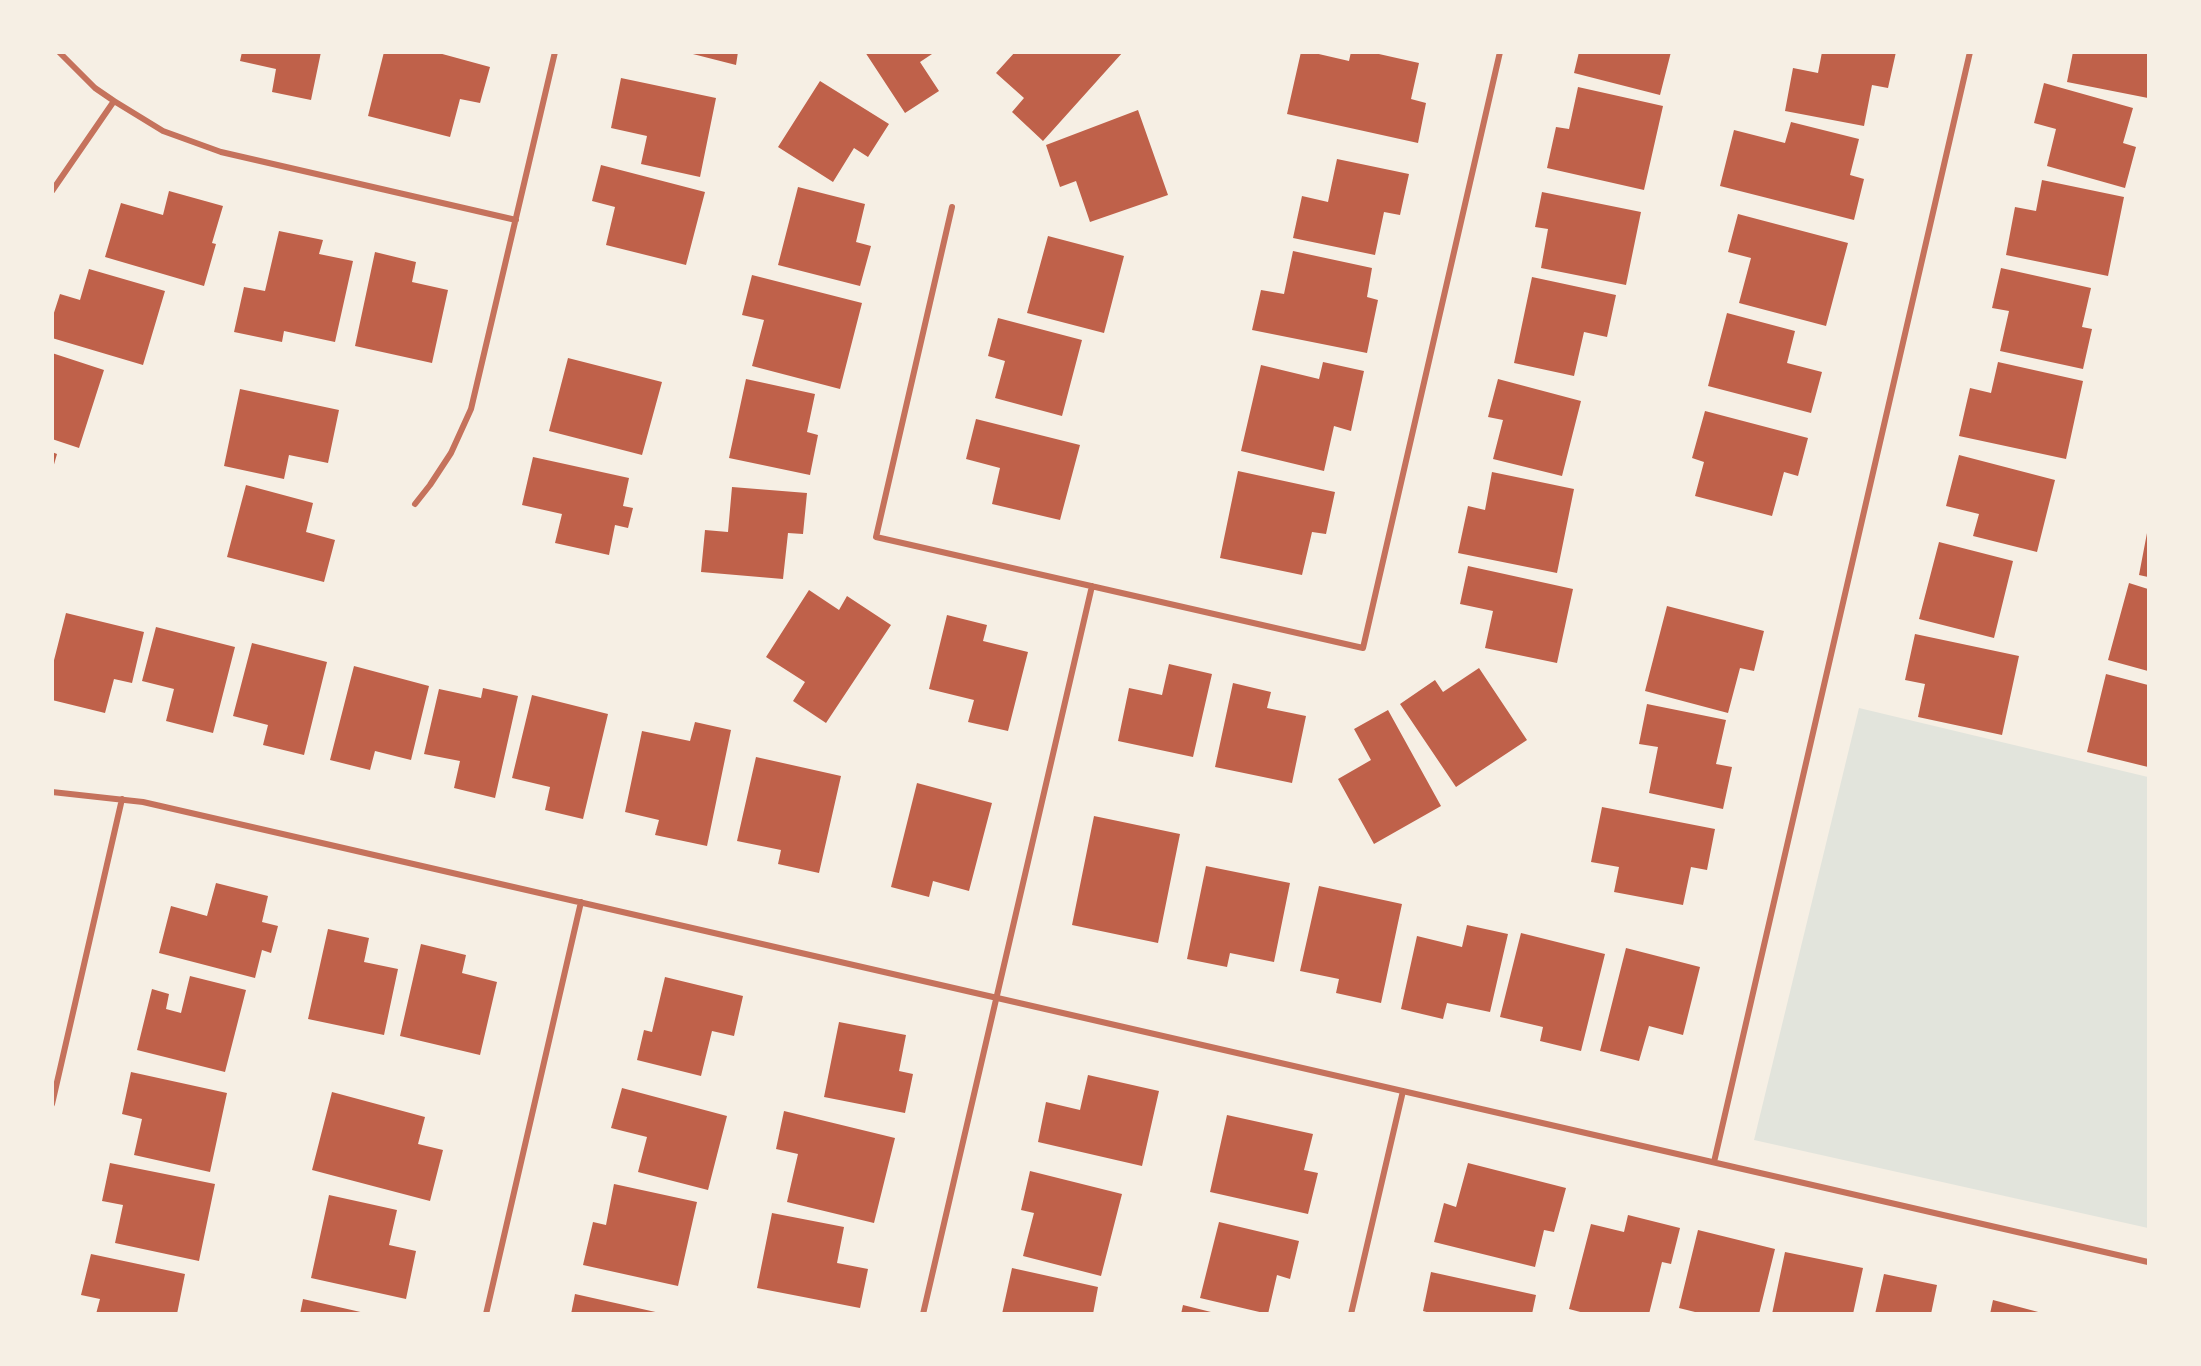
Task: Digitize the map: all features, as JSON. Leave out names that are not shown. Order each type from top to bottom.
[{"type":"street","points":[[59,52],[95,88],[163,131],[221,152],[516,220]]},
{"type":"street","points":[[415,504],[451,453],[471,409],[555,52]]},
{"type":"street","points":[[952,207],[876,537],[1363,648],[1500,52]]},
{"type":"street","points":[[1714,1162],[1970,52]]},
{"type":"street","points":[[52,191],[114,101]]},
{"type":"street","points":[[923,1314],[1092,586]]},
{"type":"street","points":[[52,792],[154,805],[2148,1262]]},
{"type":"street","points":[[52,1104],[122,800]]},
{"type":"street","points":[[486,1314],[581,903]]},
{"type":"street","points":[[1351,1314],[1403,1091]]},
{"type":"shaded area","points":[[1859,708],[2148,777],[2148,1228],[1754,1140]]},
{"type":"building","points":[[242,52],[321,52],[311,100],[272,92],[276,69],[240,61]]},
{"type":"building","points":[[384,52],[435,52],[490,67],[480,103],[460,99],[450,137],[368,116]]},
{"type":"building","points":[[685,52],[738,52],[736,65]]},
{"type":"building","points":[[865,52],[935,52],[920,62],[939,91],[905,113]]},
{"type":"building","points":[[1015,52],[1123,52],[1043,141],[1012,112],[1024,98],[996,73]]},
{"type":"building","points":[[1301,52],[1349,61],[1351,52],[1370,52],[1419,63],[1411,99],[1426,103],[1418,143],[1287,114]]},
{"type":"building","points":[[1579,52],[1671,52],[1660,95],[1574,73]]},
{"type":"building","points":[[1822,52],[1896,52],[1888,88],[1872,85],[1864,126],[1785,111],[1793,68],[1818,73]]},
{"type":"building","points":[[2073,52],[2148,52],[2148,98],[2067,82]]},
{"type":"building","points":[[621,78],[716,98],[700,177],[641,164],[647,136],[611,128]]},
{"type":"building","points":[[820,81],[889,124],[868,157],[854,148],[833,182],[778,147]]},
{"type":"building","points":[[2044,83],[2133,108],[2123,143],[2136,147],[2125,188],[2047,166],[2056,129],[2034,123]]},
{"type":"building","points":[[1578,87],[1663,106],[1644,190],[1547,168],[1556,127],[1569,129]]},
{"type":"building","points":[[1138,110],[1168,195],[1090,222],[1076,181],[1060,187],[1046,145]]},
{"type":"building","points":[[1791,122],[1859,139],[1850,175],[1864,179],[1854,220],[1720,186],[1734,130],[1785,143]]},
{"type":"building","points":[[1337,159],[1409,174],[1400,215],[1384,212],[1375,255],[1293,238],[1302,196],[1328,202]]},
{"type":"building","points":[[601,165],[705,192],[686,265],[606,245],[615,207],[592,201]]},
{"type":"building","points":[[2042,180],[2124,197],[2108,276],[2006,255],[2015,207],[2036,211]]},
{"type":"building","points":[[798,187],[865,204],[856,242],[871,246],[860,286],[778,265]]},
{"type":"building","points":[[169,191],[223,206],[212,243],[216,244],[204,286],[105,257],[121,203],[163,215]]},
{"type":"building","points":[[1542,192],[1641,212],[1626,285],[1541,268],[1548,229],[1535,227]]},
{"type":"building","points":[[1738,214],[1848,243],[1826,326],[1739,303],[1751,258],[1728,252]]},
{"type":"building","points":[[279,231],[323,240],[319,254],[353,261],[335,342],[284,331],[282,342],[234,332],[244,287],[265,291]]},
{"type":"building","points":[[1048,236],[1124,256],[1104,333],[1027,313]]},
{"type":"building","points":[[1293,251],[1372,268],[1367,297],[1378,300],[1367,353],[1252,330],[1261,290],[1284,294]]},
{"type":"building","points":[[375,252],[416,262],[412,282],[448,290],[432,363],[355,346]]},
{"type":"building","points":[[2001,268],[2091,288],[2082,327],[2092,329],[2083,369],[2000,351],[2009,311],[1992,308]]},
{"type":"building","points":[[89,269],[165,291],[143,365],[52,338],[52,319],[60,294],[80,300]]},
{"type":"building","points":[[752,275],[862,303],[840,389],[752,366],[764,320],[742,315]]},
{"type":"building","points":[[1532,277],[1616,295],[1607,337],[1584,332],[1574,376],[1514,363]]},
{"type":"building","points":[[1727,313],[1795,331],[1787,363],[1822,372],[1811,413],[1708,386]]},
{"type":"building","points":[[998,318],[1082,340],[1062,416],[995,398],[1005,361],[988,356]]},
{"type":"building","points":[[52,353],[104,370],[79,448],[52,439]]},
{"type":"building","points":[[568,358],[662,382],[642,455],[549,431]]},
{"type":"building","points":[[1323,362],[1364,371],[1351,431],[1334,426],[1324,471],[1241,451],[1261,365],[1319,379]]},
{"type":"building","points":[[1998,362],[2083,381],[2066,459],[1959,436],[1970,388],[1991,393]]},
{"type":"building","points":[[746,379],[815,394],[807,432],[818,435],[810,475],[729,458]]},
{"type":"building","points":[[1498,379],[1581,401],[1562,476],[1493,459],[1503,420],[1488,417]]},
{"type":"building","points":[[240,389],[339,410],[328,463],[289,455],[284,479],[224,466]]},
{"type":"building","points":[[1705,411],[1808,438],[1798,476],[1784,472],[1772,516],[1695,496],[1704,462],[1692,458]]},
{"type":"building","points":[[976,419],[1080,445],[1060,520],[992,504],[1000,468],[966,459]]},
{"type":"building","points":[[52,452],[57,454],[53,468],[52,468]]},
{"type":"building","points":[[1959,455],[2055,480],[2037,552],[1973,536],[1979,514],[1946,506]]},
{"type":"building","points":[[533,457],[629,478],[623,506],[633,508],[628,528],[615,525],[609,555],[555,543],[562,514],[522,505]]},
{"type":"building","points":[[1238,471],[1335,492],[1326,534],[1312,532],[1302,575],[1220,558]]},
{"type":"building","points":[[1492,472],[1574,489],[1557,573],[1458,553],[1468,506],[1485,510]]},
{"type":"building","points":[[246,485],[313,503],[306,532],[335,540],[324,582],[227,557]]},
{"type":"building","points":[[732,487],[807,493],[803,534],[788,533],[783,579],[701,572],[705,530],[728,532]]},
{"type":"building","points":[[2148,533],[2148,577],[2139,575]]},
{"type":"building","points":[[1939,542],[2013,561],[1994,638],[1919,619]]},
{"type":"building","points":[[1468,566],[1573,589],[1557,663],[1485,648],[1493,611],[1460,604]]},
{"type":"building","points":[[2129,583],[2148,589],[2148,671],[2108,660]]},
{"type":"building","points":[[809,590],[839,610],[847,596],[891,625],[826,723],[793,701],[805,682],[766,657]]},
{"type":"building","points":[[1667,606],[1764,631],[1754,671],[1740,668],[1728,713],[1645,691]]},
{"type":"building","points":[[66,613],[144,632],[132,683],[114,679],[105,713],[52,700],[52,668]]},
{"type":"building","points":[[947,615],[987,625],[983,641],[1028,652],[1008,731],[968,722],[974,700],[929,689]]},
{"type":"building","points":[[156,627],[235,647],[213,733],[166,721],[174,689],[142,681]]},
{"type":"building","points":[[1915,634],[2019,656],[2002,735],[1918,717],[1925,684],[1905,680]]},
{"type":"building","points":[[252,643],[327,662],[304,755],[263,745],[268,725],[233,716]]},
{"type":"building","points":[[1169,664],[1212,674],[1193,757],[1118,741],[1129,688],[1162,695]]},
{"type":"building","points":[[354,666],[429,686],[411,760],[375,751],[370,770],[330,760]]},
{"type":"building","points":[[1479,668],[1527,740],[1456,787],[1400,704],[1435,680],[1443,692]]},
{"type":"building","points":[[2106,674],[2148,685],[2148,767],[2087,752]]},
{"type":"building","points":[[1233,683],[1271,692],[1267,708],[1306,716],[1292,783],[1215,767]]},
{"type":"building","points":[[483,688],[518,696],[495,798],[454,788],[460,761],[424,754],[439,689],[481,698]]},
{"type":"building","points":[[532,695],[608,714],[583,819],[545,810],[550,787],[512,778]]},
{"type":"building","points":[[1647,704],[1726,720],[1716,764],[1732,767],[1723,809],[1649,793],[1658,747],[1639,744]]},
{"type":"building","points":[[1388,710],[1441,806],[1374,844],[1338,779],[1371,760],[1354,729]]},
{"type":"building","points":[[695,722],[731,730],[707,846],[655,835],[659,820],[625,812],[642,731],[690,741]]},
{"type":"building","points":[[756,757],[841,776],[819,873],[778,864],[781,850],[737,841]]},
{"type":"building","points":[[917,783],[992,803],[969,891],[933,881],[929,897],[891,887]]},
{"type":"building","points":[[1602,807],[1715,829],[1707,870],[1691,867],[1683,905],[1614,892],[1619,867],[1591,862]]},
{"type":"building","points":[[1094,816],[1180,834],[1158,943],[1072,925]]},
{"type":"building","points":[[1206,866],[1290,883],[1274,962],[1230,953],[1227,967],[1187,959]]},
{"type":"building","points":[[216,883],[268,896],[262,922],[278,926],[271,953],[262,950],[255,978],[159,953],[171,906],[207,916]]},
{"type":"building","points":[[1319,886],[1402,904],[1381,1003],[1336,993],[1339,979],[1300,971]]},
{"type":"building","points":[[1467,925],[1508,934],[1490,1012],[1447,1003],[1443,1019],[1401,1009],[1417,936],[1462,947]]},
{"type":"building","points":[[328,929],[369,938],[364,962],[398,969],[384,1035],[308,1019]]},
{"type":"building","points":[[1521,933],[1605,954],[1581,1051],[1540,1041],[1543,1027],[1500,1017]]},
{"type":"building","points":[[421,944],[466,955],[462,973],[497,982],[480,1055],[400,1036]]},
{"type":"building","points":[[1626,948],[1700,967],[1683,1035],[1649,1026],[1639,1061],[1600,1051]]},
{"type":"building","points":[[190,976],[246,990],[225,1072],[137,1050],[152,989],[169,994],[166,1009],[181,1013]]},
{"type":"building","points":[[665,977],[743,996],[734,1036],[712,1031],[701,1076],[637,1060],[644,1030],[652,1032]]},
{"type":"building","points":[[839,1022],[906,1035],[899,1071],[913,1074],[905,1113],[824,1097]]},
{"type":"building","points":[[131,1072],[227,1093],[210,1172],[134,1155],[142,1119],[122,1114]]},
{"type":"building","points":[[1088,1075],[1159,1091],[1142,1166],[1038,1142],[1046,1102],[1080,1110]]},
{"type":"building","points":[[622,1088],[727,1116],[708,1190],[638,1172],[647,1137],[611,1128]]},
{"type":"building","points":[[332,1092],[425,1117],[418,1144],[443,1150],[430,1201],[312,1170]]},
{"type":"building","points":[[784,1111],[895,1138],[874,1223],[787,1202],[798,1154],[776,1149]]},
{"type":"building","points":[[1227,1115],[1313,1134],[1304,1170],[1318,1173],[1308,1214],[1210,1192]]},
{"type":"building","points":[[110,1163],[215,1184],[199,1261],[115,1243],[123,1205],[102,1201]]},
{"type":"building","points":[[1468,1163],[1566,1188],[1554,1232],[1544,1230],[1535,1267],[1434,1242],[1444,1203],[1456,1207]]},
{"type":"building","points":[[1030,1171],[1122,1194],[1101,1276],[1023,1256],[1034,1213],[1021,1210]]},
{"type":"building","points":[[614,1184],[697,1202],[678,1286],[583,1265],[593,1222],[606,1225]]},
{"type":"building","points":[[329,1195],[397,1210],[389,1245],[416,1251],[406,1299],[311,1278]]},
{"type":"building","points":[[772,1213],[844,1227],[837,1263],[868,1269],[860,1308],[757,1288]]},
{"type":"building","points":[[1628,1215],[1680,1228],[1671,1264],[1662,1262],[1649,1314],[1588,1314],[1569,1309],[1591,1224],[1624,1232]]},
{"type":"building","points":[[1219,1222],[1299,1241],[1290,1279],[1277,1275],[1268,1314],[1200,1298]]},
{"type":"building","points":[[1698,1230],[1775,1249],[1759,1314],[1703,1314],[1679,1308]]},
{"type":"building","points":[[1785,1252],[1863,1268],[1853,1314],[1772,1314]]},
{"type":"building","points":[[91,1254],[185,1274],[177,1314],[96,1314],[100,1299],[81,1295]]},
{"type":"building","points":[[1012,1268],[1098,1287],[1093,1314],[1002,1314]]},
{"type":"building","points":[[1431,1272],[1536,1295],[1532,1314],[1433,1314],[1423,1311]]},
{"type":"building","points":[[1884,1274],[1937,1285],[1931,1314],[1875,1314]]},
{"type":"building","points":[[575,1294],[660,1313],[660,1314],[571,1314]]},
{"type":"building","points":[[303,1299],[365,1313],[365,1314],[300,1314]]},
{"type":"building","points":[[1993,1300],[2042,1313],[1990,1314]]},
{"type":"building","points":[[1183,1305],[1215,1313],[1181,1314]]}]
